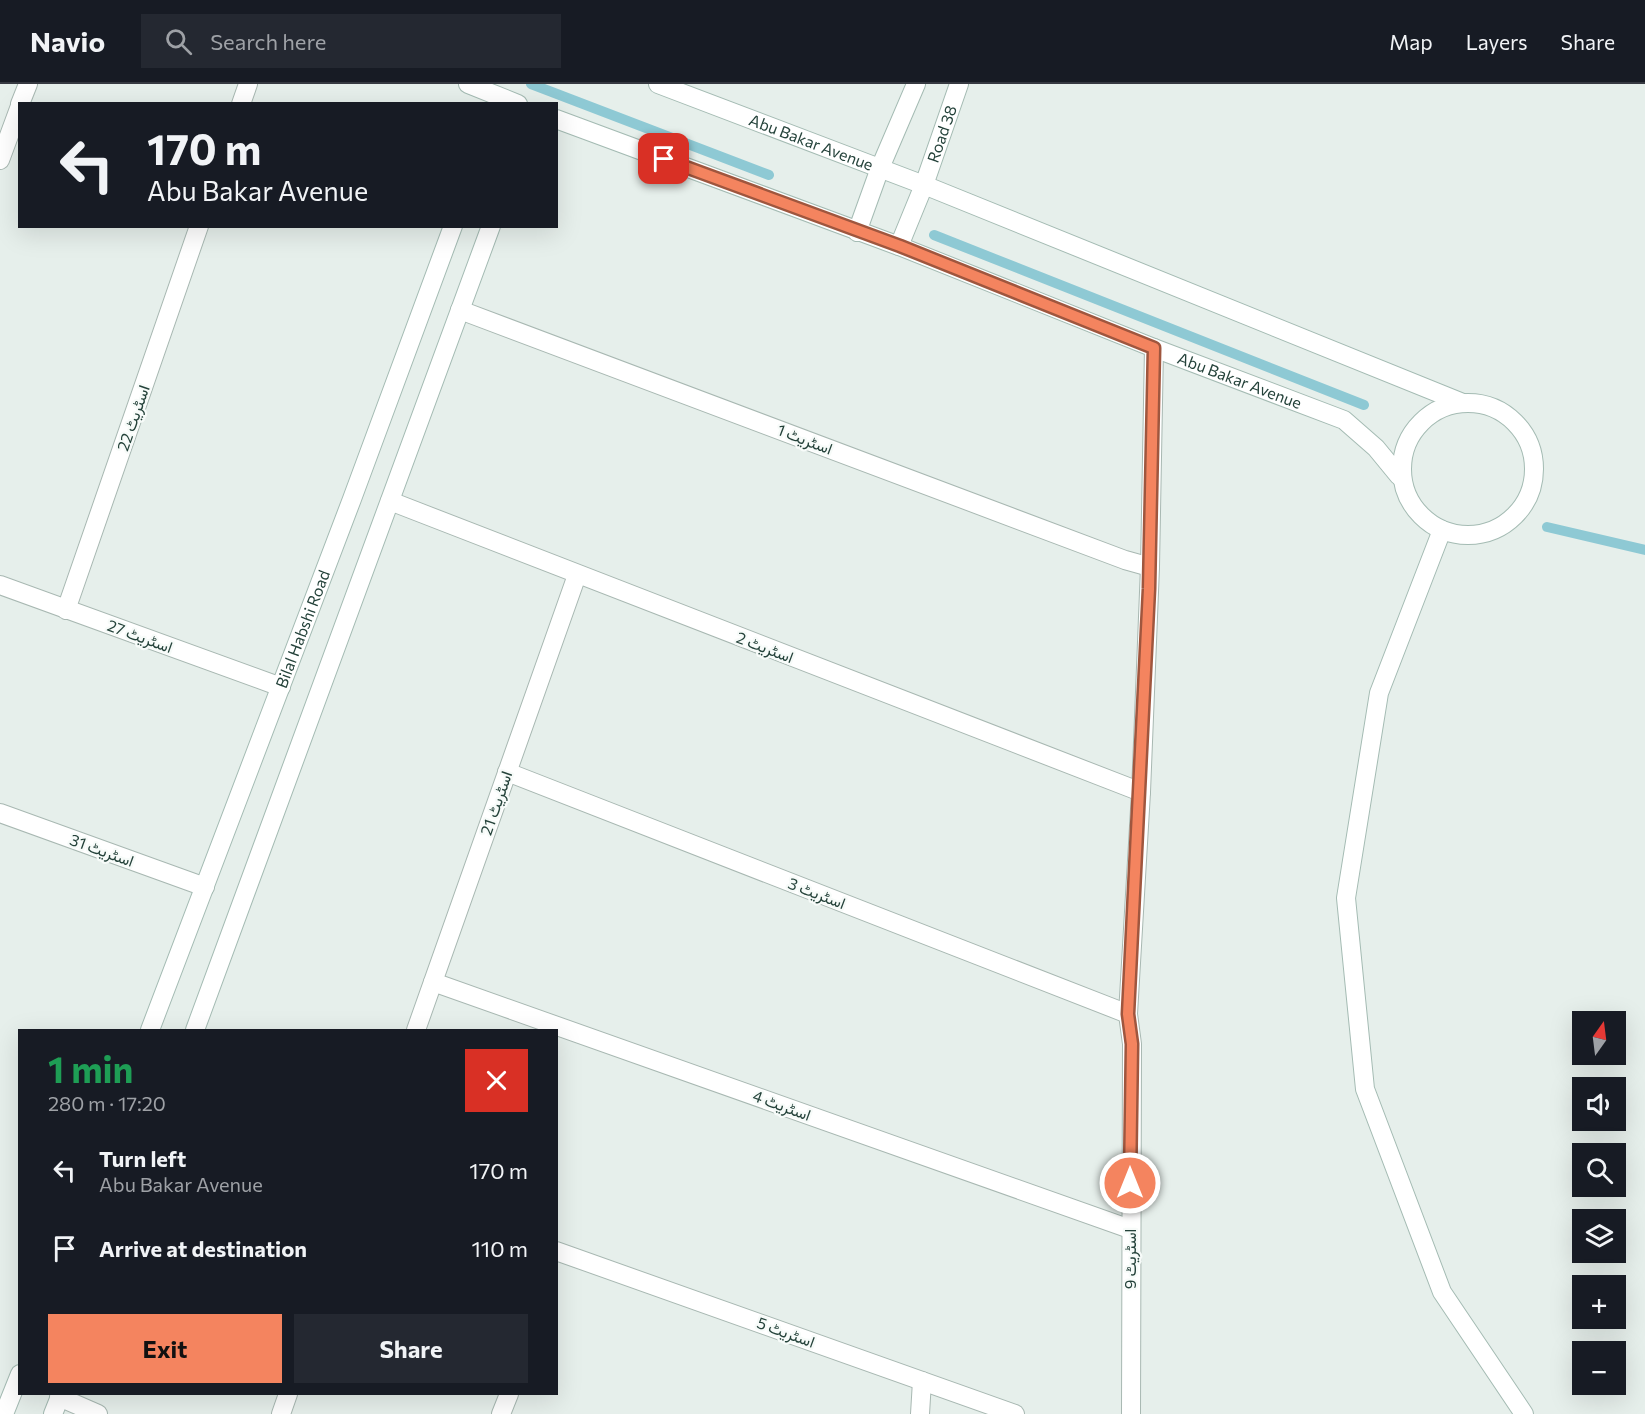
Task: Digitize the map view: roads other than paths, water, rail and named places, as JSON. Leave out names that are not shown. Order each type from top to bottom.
[{"type":"street","points":[[21,102],[28,84]]},
{"type":"street","points":[[242,102],[248,84]]},
{"type":"street","points":[[468,84],[506,101]]},
{"type":"street","name":"Abu Bakar Avenue","points":[[658,84],[924,185],[1463,403]]},
{"type":"street","points":[[857,232],[880,168],[916,84]]},
{"type":"street","name":"Road 38","points":[[900,246],[959,84]]},
{"type":"street","points":[[0,160],[4,135],[18,109]]},
{"type":"street","name":"Abu Bakar Avenue","points":[[558,120],[900,246],[1154,348],[1344,420],[1376,448],[1400,476]]},
{"type":"street","name":"اسٹریٹ 22","points":[[66,610],[198,228]]},
{"type":"street","name":"Bilal Habshi Road","points":[[150,1029],[452,228]]},
{"type":"street","points":[[195,1029],[489,228]]},
{"type":"street","name":"اسٹریٹ 1","points":[[460,310],[1150,567]]},
{"type":"street","name":"اسٹریٹ 9","points":[[1131,1414],[1132,1044],[1128,1014],[1150,567],[1154,348]]},
{"type":"street","points":[[1463,403],[1483,404],[1502,412],[1518,424],[1529,441],[1534,460],[1534,480],[1527,500],[1516,515],[1500,528],[1481,535],[1461,535],[1442,530],[1420,517],[1406,495],[1400,476],[1403,450],[1412,432],[1425,417],[1443,407],[1463,403]]},
{"type":"street","name":"اسٹریٹ 2","points":[[390,501],[1140,792]]},
{"type":"street","points":[[1442,530],[1379,693],[1346,898],[1365,1089],[1442,1292],[1524,1414]]},
{"type":"street","name":"اسٹریٹ 21","points":[[416,1029],[577,575]]},
{"type":"street","name":"اسٹریٹ 27","points":[[0,585],[281,687]]},
{"type":"street","name":"اسٹریٹ 3","points":[[507,772],[1128,1014]]},
{"type":"street","name":"اسٹریٹ 31","points":[[0,813],[205,887]]},
{"type":"street","name":"اسٹریٹ 4","points":[[433,981],[1130,1229]]},
{"type":"street","name":"اسٹریٹ 5","points":[[558,1257],[1015,1414]]},
{"type":"street","points":[[4,1414],[18,1379]]},
{"type":"street","points":[[920,1414],[922,1381]]},
{"type":"street","points":[[281,1414],[288,1395]]},
{"type":"street","points":[[501,1414],[509,1395]]},
{"type":"street","points":[[58,1402],[98,1414]]},
{"type":"waterway","points":[[531,84],[769,175]]},
{"type":"waterway","points":[[934,235],[1364,405]]},
{"type":"waterway","points":[[1547,527],[1645,550]]}]
